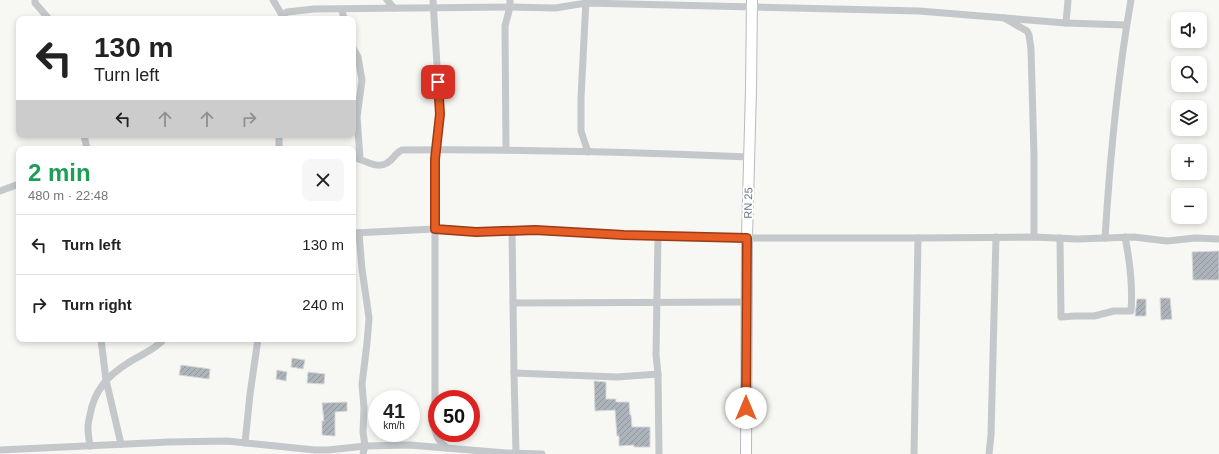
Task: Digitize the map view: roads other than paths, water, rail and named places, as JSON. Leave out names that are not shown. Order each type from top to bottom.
[{"type":"main road","name":"RN 25","points":[[746,454],[747,238],[752,4]]},
{"type":"street","points":[[35,0],[35,3],[47,16]]},
{"type":"street","points":[[273,0],[281,16]]},
{"type":"street","points":[[387,0],[394,8]]},
{"type":"street","points":[[433,0],[440,114],[435,159],[435,430],[437,438],[447,448]]},
{"type":"street","points":[[852,0],[852,9]]},
{"type":"street","points":[[1066,23],[1068,0]]},
{"type":"street","points":[[1105,238],[1117,90],[1131,0]]},
{"type":"street","points":[[283,16],[287,12],[308,10],[434,8],[510,3],[554,8],[586,2],[656,2],[752,4],[919,11],[1066,23],[1126,25]]},
{"type":"street","points":[[586,2],[580,131],[588,152]]},
{"type":"street","points":[[506,150],[505,26],[510,3]]},
{"type":"street","points":[[342,10],[343,16]]},
{"type":"street","points":[[1002,17],[1027,31],[1031,48],[1034,156],[1034,237]]},
{"type":"street","points":[[356,54],[362,80],[357,117],[356,158],[371,164],[382,166],[387,164],[397,152],[402,150],[506,150],[749,156]]},
{"type":"street","points":[[0,191],[16,185]]},
{"type":"street","points":[[363,454],[365,446],[363,432],[364,408],[362,384],[367,343],[368,318],[356,232],[435,229],[476,232],[512,232],[535,230],[658,236],[747,238],[1034,237],[1077,239],[1134,237],[1167,241],[1195,238],[1219,239]]},
{"type":"street","points":[[512,232],[516,454]]},
{"type":"street","points":[[658,236],[656,355],[658,374],[659,454]]},
{"type":"street","points":[[989,454],[991,435],[996,237]]},
{"type":"street","points":[[1060,238],[1061,317],[1094,316],[1114,311],[1131,311],[1132,290],[1129,256],[1125,237]]},
{"type":"street","points":[[914,454],[918,238]]},
{"type":"street","points":[[513,303],[747,302]]},
{"type":"street","points":[[101,342],[106,380],[121,444]]},
{"type":"street","points":[[90,446],[88,426],[94,397],[106,380],[127,363],[145,354],[161,342]]},
{"type":"street","points":[[245,443],[258,342]]},
{"type":"street","points":[[514,373],[617,377],[658,374]]},
{"type":"street","points":[[0,450],[20,452],[121,444],[227,441],[315,450],[365,446],[410,446],[506,454],[542,454]]}]
